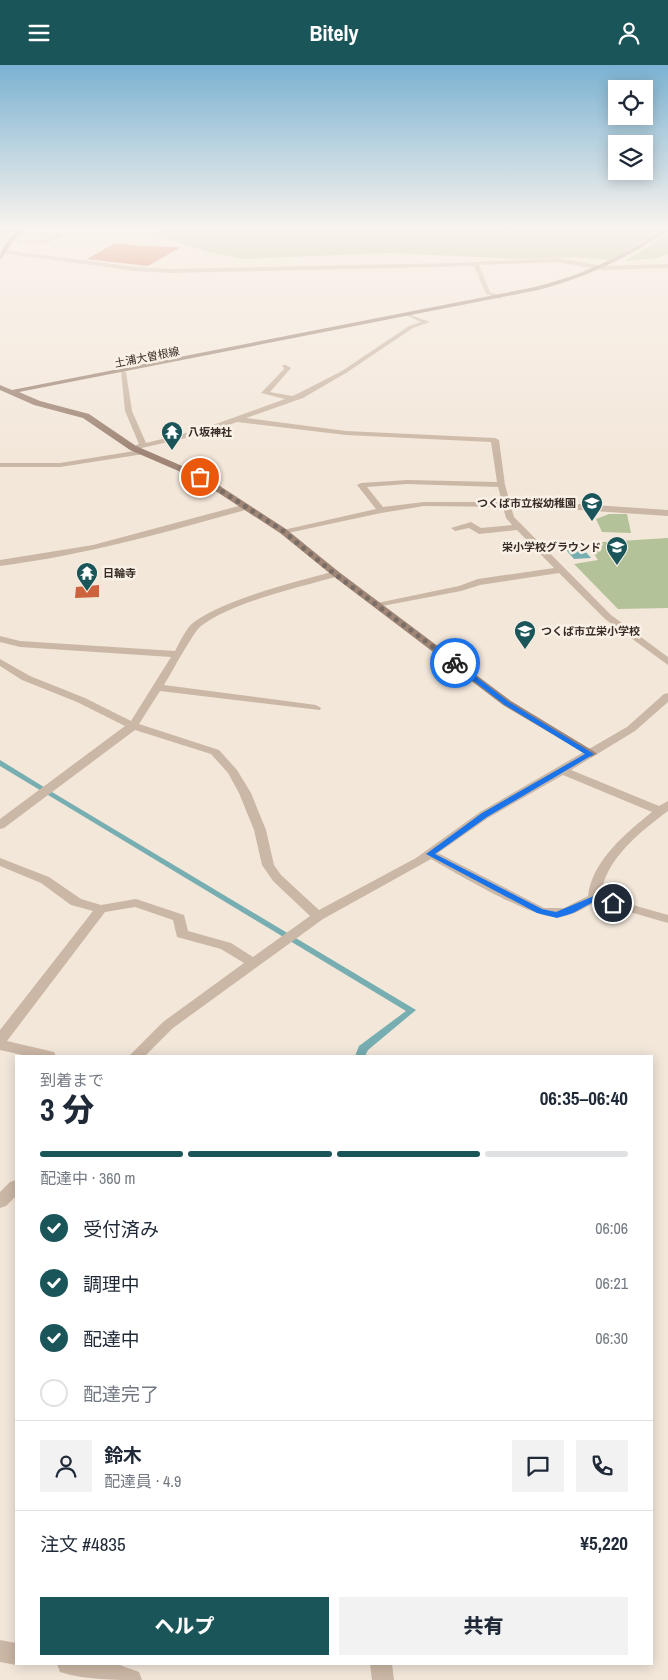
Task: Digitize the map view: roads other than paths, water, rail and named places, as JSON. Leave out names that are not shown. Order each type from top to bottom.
[{"type":"main road","name":"土浦大曽根線","points":[[3,391],[123,372],[468,303]]},
{"type":"main road","points":[[3,391],[86,416],[140,449],[189,471],[283,531],[336,575],[380,605],[507,703],[591,754]]},
{"type":"street","points":[[0,465],[60,465],[140,449],[204,431],[293,399],[344,372],[411,327],[427,322],[410,315]]},
{"type":"street","points":[[284,367],[288,368],[265,393],[293,399]]},
{"type":"street","points":[[123,372],[125,402],[140,449]]},
{"type":"street","points":[[233,419],[346,433],[495,440],[501,485],[510,518],[559,570],[608,617],[668,663]]},
{"type":"street","points":[[381,510],[361,485],[407,482],[501,485]]},
{"type":"street","points":[[283,531],[381,510],[424,504],[549,505],[668,513]]},
{"type":"street","points":[[0,563],[43,559],[246,507]]},
{"type":"street","points":[[456,528],[471,525],[479,531],[517,527]]},
{"type":"street","points":[[380,605],[461,589],[478,582],[559,570]]},
{"type":"street","points":[[0,825],[133,726],[176,654],[196,625],[210,615],[279,590],[336,575]]},
{"type":"street","points":[[0,639],[20,644],[176,654]]},
{"type":"street","points":[[0,662],[26,678],[81,700],[133,726],[215,753],[227,765],[245,793],[260,830],[268,865],[277,878],[318,916]]},
{"type":"street","points":[[156,687],[316,708]]},
{"type":"street","points":[[137,1055],[168,1025],[252,962],[318,916],[430,854],[484,815],[631,729],[668,696]]},
{"type":"street","points":[[562,770],[664,808],[608,860],[593,891],[594,898]]},
{"type":"street","points":[[430,854],[540,911],[557,915],[570,911],[594,898],[668,919]]},
{"type":"street","points":[[0,862],[45,880],[76,902],[101,909],[136,903],[179,918],[182,934],[226,946],[252,962]]},
{"type":"street","points":[[0,1040],[101,909]]},
{"type":"street","points":[[0,1045],[45,1055]]},
{"type":"street","points":[[0,1651],[15,1654]]},
{"type":"street","points":[[73,1665],[111,1672],[130,1680]]},
{"type":"street","points":[[382,1665],[383,1680]]},
{"type":"water","points":[[578,543],[591,558],[574,559],[567,551],[559,551],[554,545]]},
{"type":"water","points":[[0,760],[416,1010],[368,1050],[366,1055],[355,1055],[359,1046],[406,1011],[0,766]]},
{"type":"place","name":"八坂神社","points":[[172,451]]},
{"type":"place","name":"つくば市立桜幼稚園","points":[[592,522]]},
{"type":"place","name":"栄小学校グラウンド","points":[[617,566]]},
{"type":"place","name":"日輪寺","points":[[87,592]]},
{"type":"place","name":"つくば市立栄小学校","points":[[525,650]]}]
